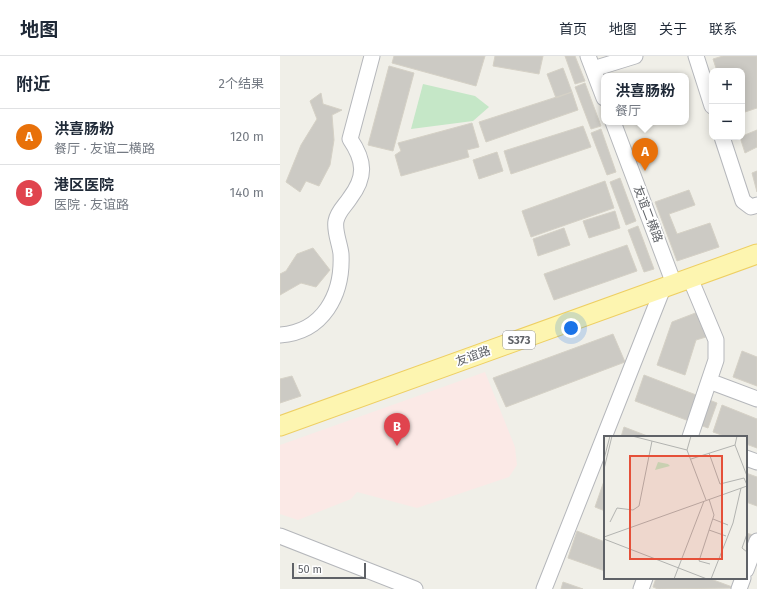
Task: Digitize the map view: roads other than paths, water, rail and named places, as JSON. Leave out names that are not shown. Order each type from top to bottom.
[{"type":"main road","name":"友谊路","points":[[280,426],[757,254]]},
{"type":"street","points":[[280,335],[294,334],[315,323],[327,311],[335,292],[340,272],[341,255],[335,223],[338,213],[361,182],[361,165],[358,151],[350,139],[372,56]]},
{"type":"street","points":[[601,90],[591,62],[635,56]]},
{"type":"street","points":[[696,56],[711,104]]},
{"type":"street","name":"友谊二横路","points":[[614,125],[676,283],[716,340],[716,360],[690,436]]},
{"type":"street","points":[[723,140],[743,201],[751,207],[757,205]]},
{"type":"street","points":[[610,436],[676,283]]},
{"type":"street","points":[[709,381],[757,399]]},
{"type":"street","points":[[544,589],[604,450]]},
{"type":"street","points":[[747,458],[757,462]]},
{"type":"street","points":[[280,536],[415,589]]},
{"type":"street","points":[[747,567],[757,541]]},
{"type":"street","points":[[641,589],[645,579]]},
{"type":"street","points":[[739,589],[743,579]]},
{"type":"place","name":"洪喜肠粉","points":[[645,171]]},
{"type":"place","name":"港区医院","points":[[397,446]]}]
